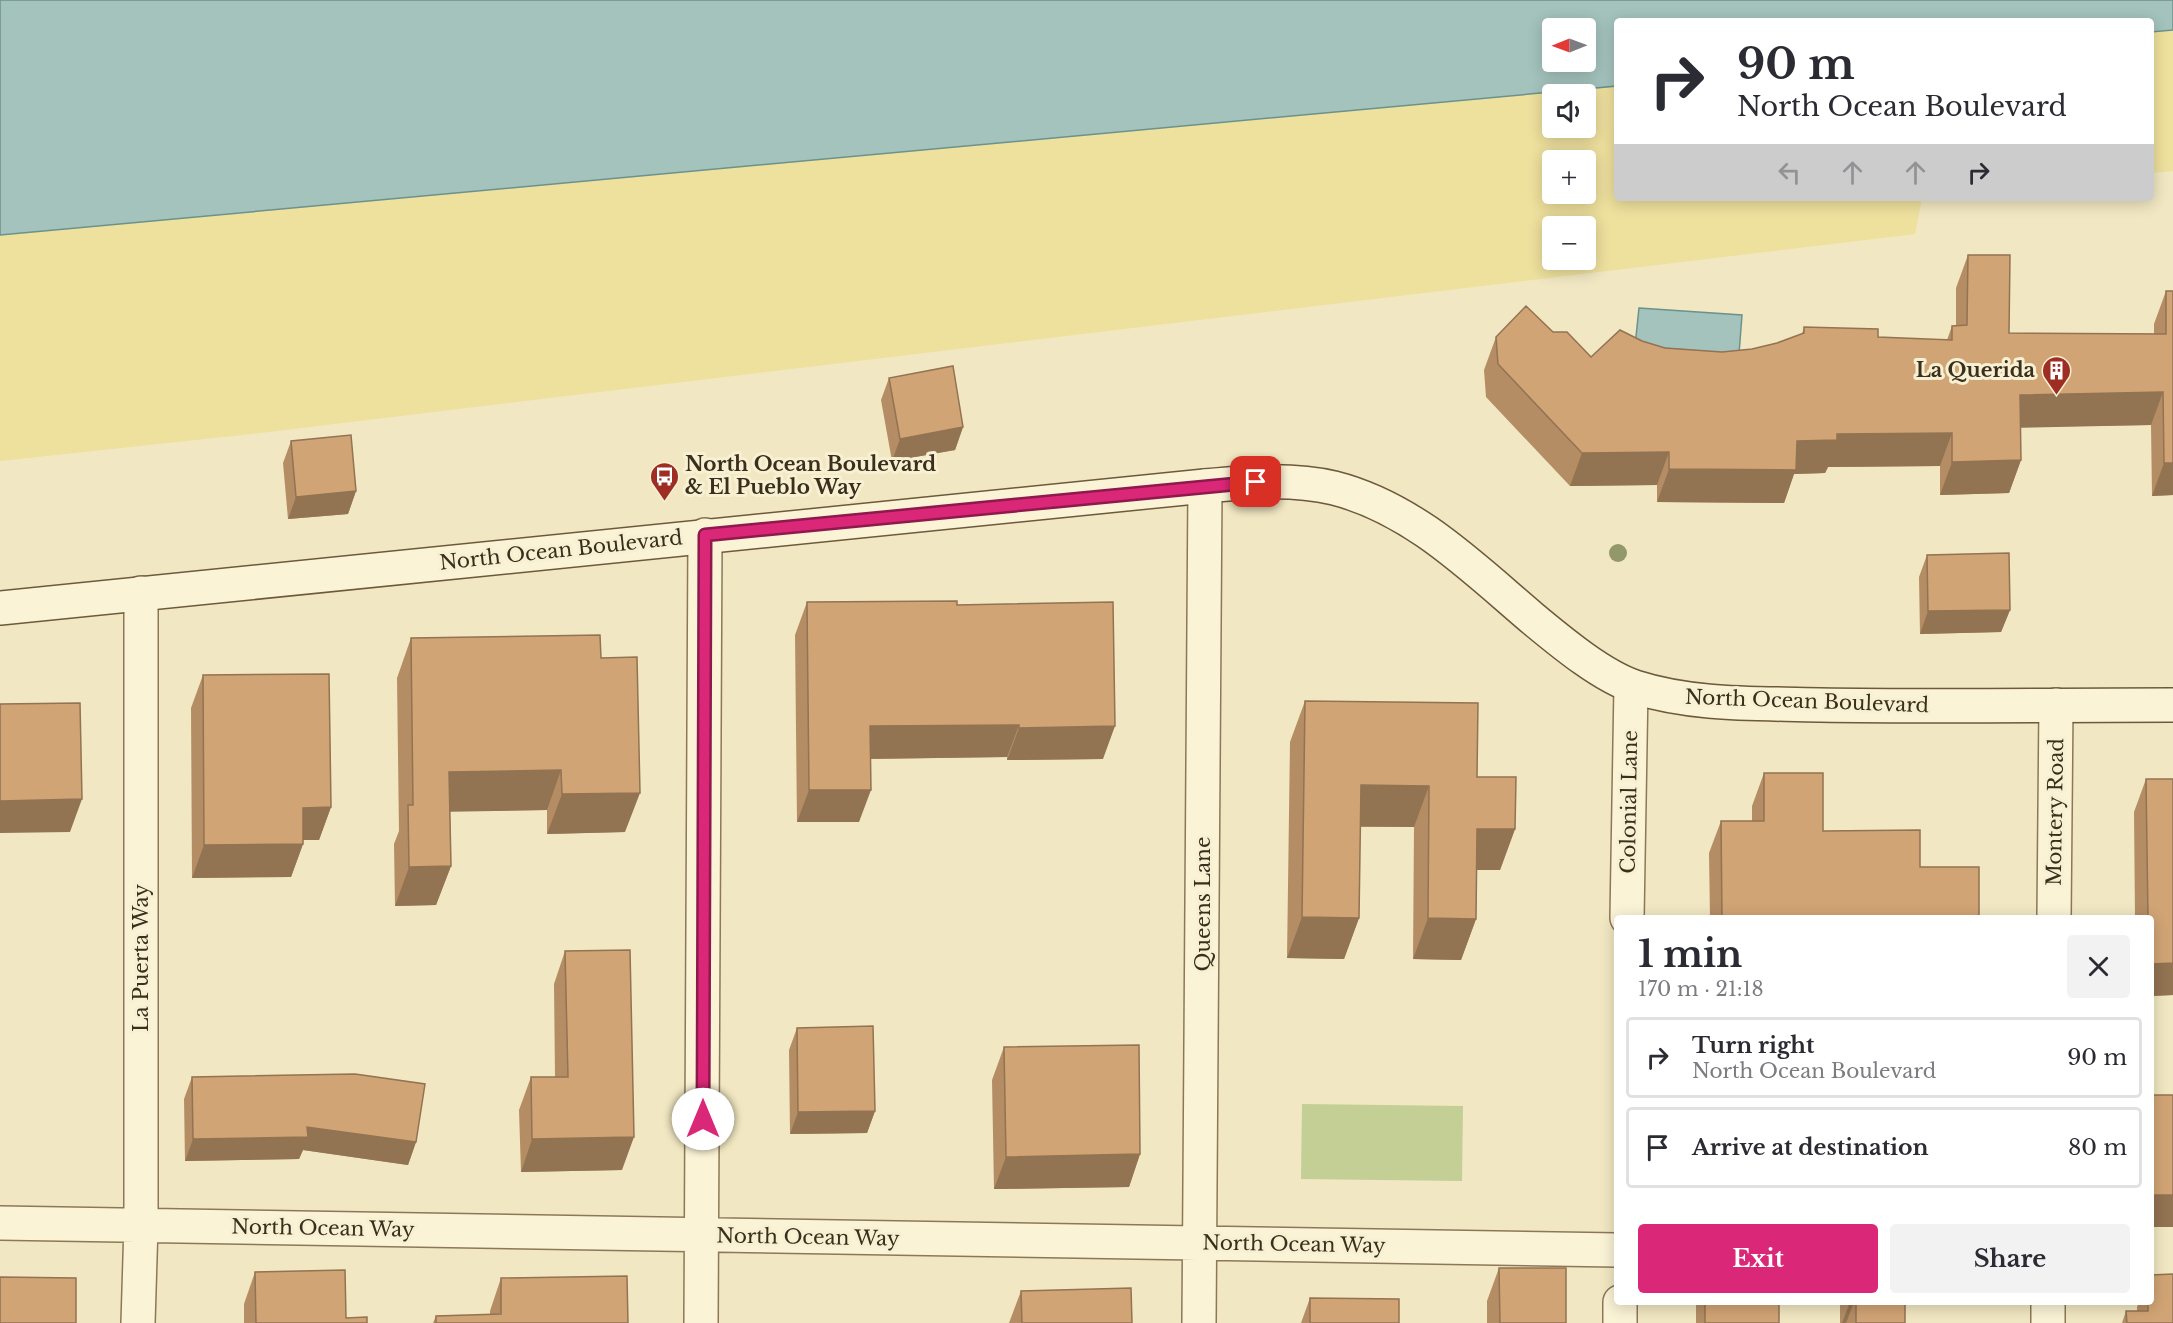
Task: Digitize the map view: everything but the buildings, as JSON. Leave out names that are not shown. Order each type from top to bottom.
[{"type":"street","name":"North Ocean Boulevard","points":[[0,608],[1205,486],[1256,482],[1299,483],[1334,488],[1408,519],[1436,537],[1559,641],[1590,663],[1631,686],[1660,694],[1738,703],[1886,706],[2173,705]]},
{"type":"street","name":"Queens Lane","points":[[1199,1323],[1205,486]]},
{"type":"street","points":[[701,1323],[705,535]]},
{"type":"street","name":"La Puerta Way","points":[[138,1323],[141,1225],[141,593]]},
{"type":"street","name":"Colonial Lane","points":[[1627,915],[1631,686]]},
{"type":"street","name":"Montery Road","points":[[2054,915],[2056,705]]},
{"type":"street","name":"North Ocean Way","points":[[0,1223],[1614,1250]]},
{"type":"street","points":[[1620,1305],[1620,1323]]},
{"type":"street","points":[[2048,1305],[2048,1323]]},
{"type":"green space","points":[[1302,1104],[1463,1106],[1462,1181],[1301,1179]]},
{"type":"sand","points":[[2173,30],[2173,171],[2154,173],[2154,32]]},
{"type":"sand","points":[[1614,86],[1614,201],[1921,201],[1915,234],[251,434],[0,461],[0,235],[1542,93],[1542,138],[1596,138],[1596,88]]},
{"type":"water","points":[[0,0],[2173,0],[2173,30],[2154,32],[2154,18],[1614,18],[1614,86],[1596,88],[1596,84],[1542,84],[1542,93],[0,235]]},
{"type":"water","points":[[1639,308],[1742,315],[1739,354],[1635,346]]},
{"type":"place","name":"La Querida","points":[[2056,396]]},
{"type":"place","name":"North Ocean Boulevard & El Pueblo Way","points":[[664,502]]},
{"type":"route","points":[[703,1119],[705,535],[1256,482]]}]
